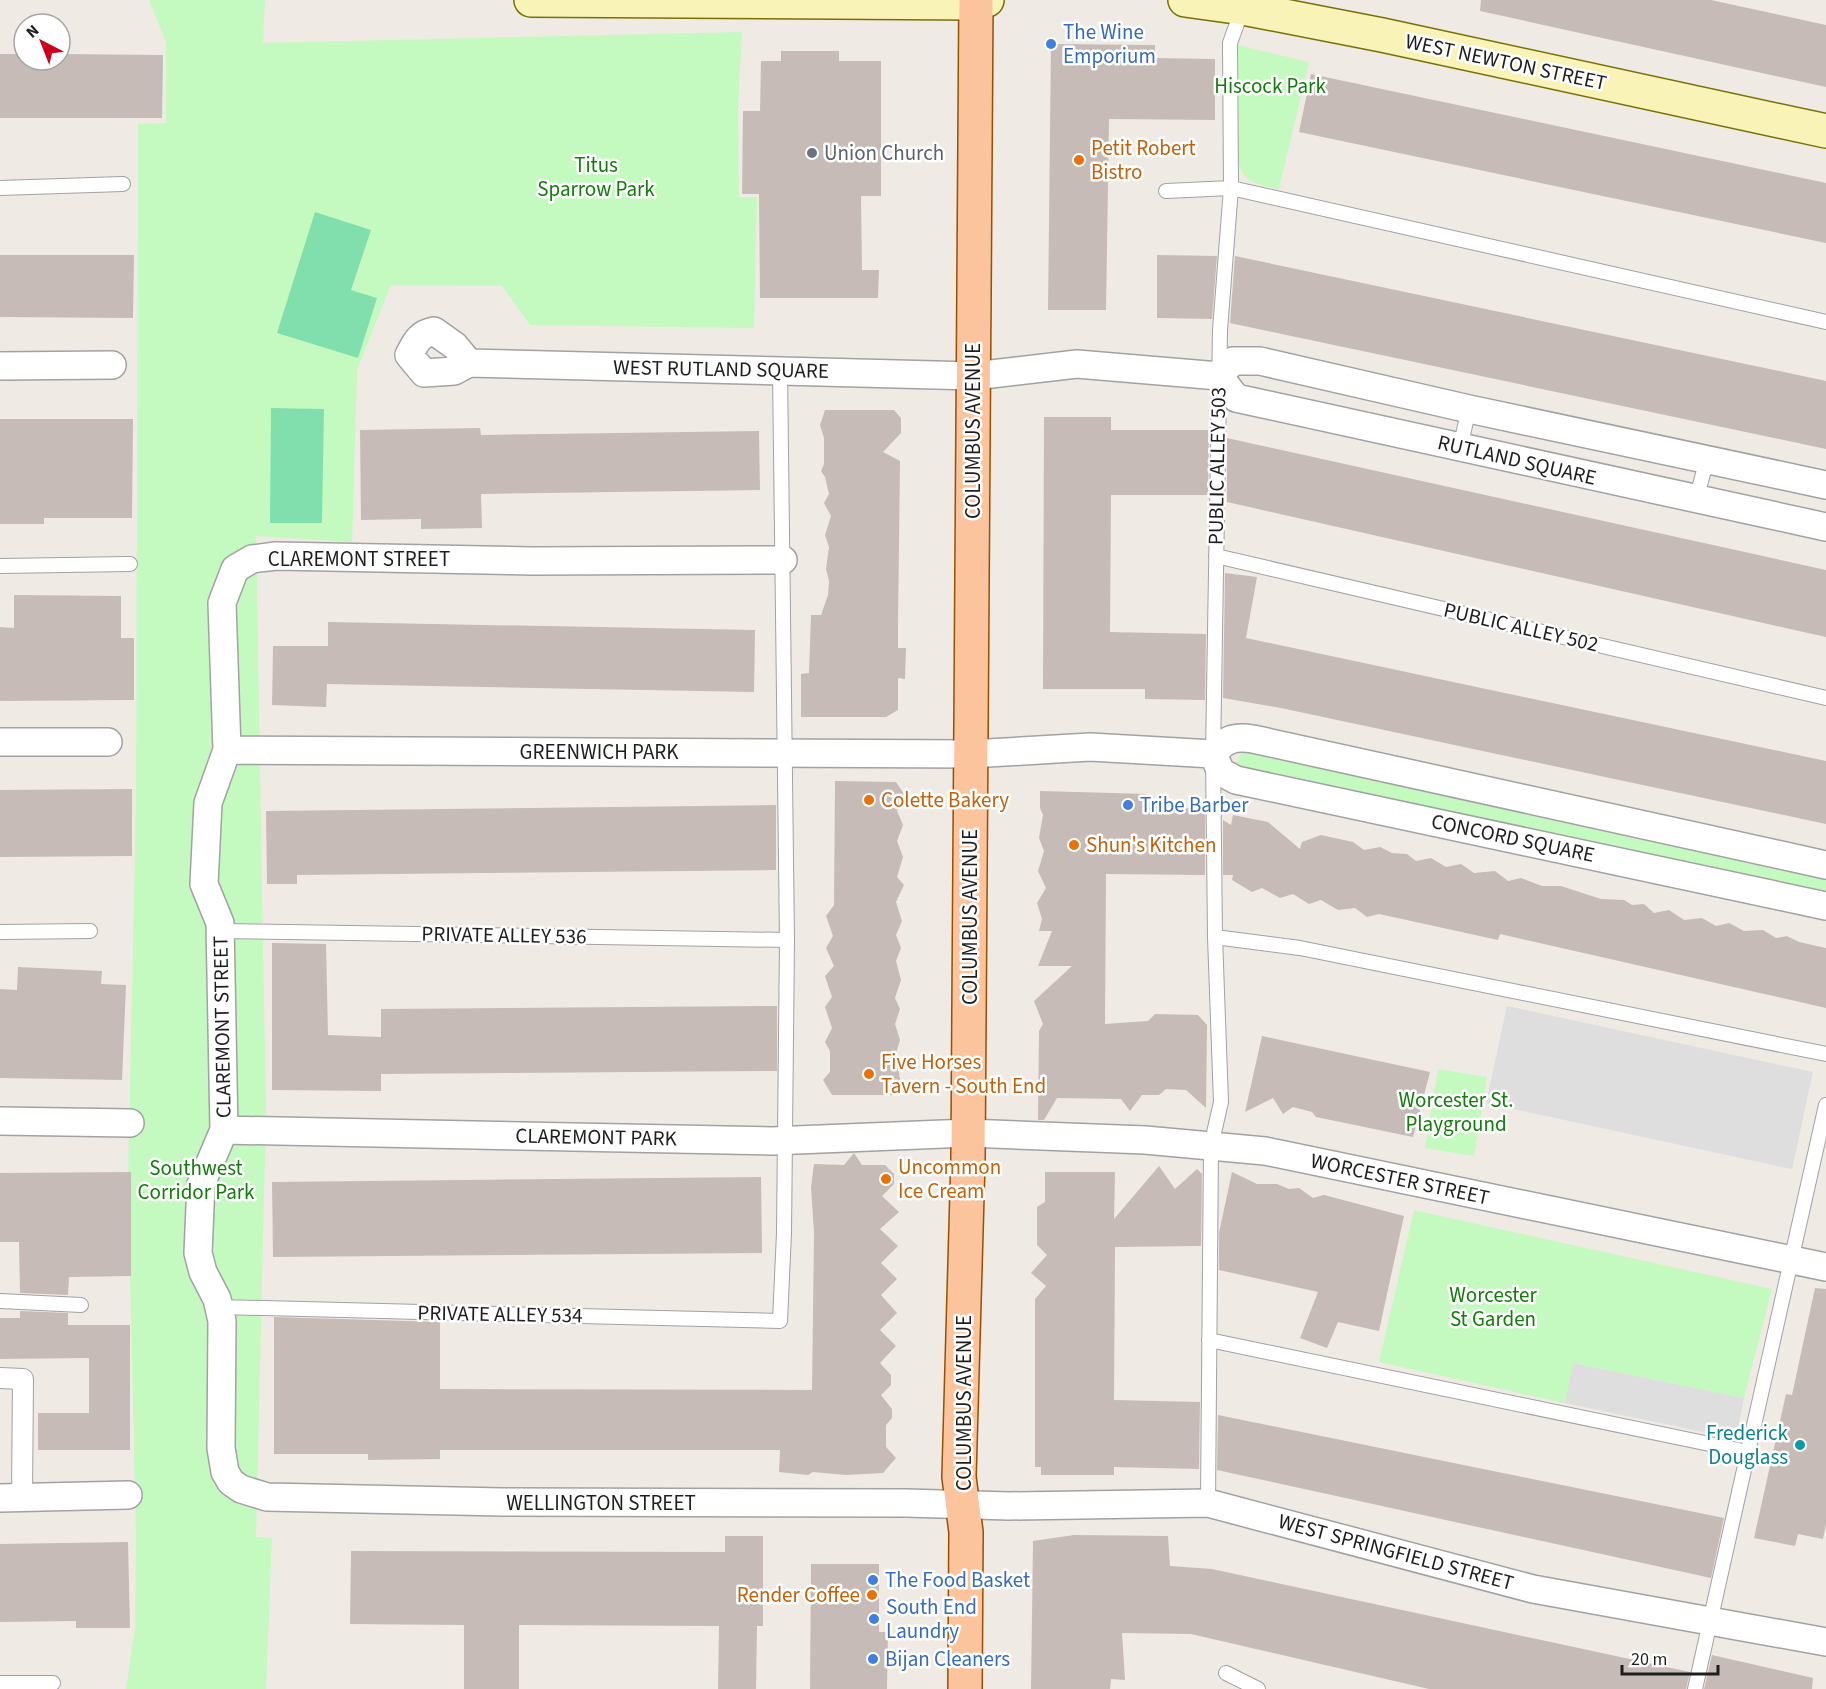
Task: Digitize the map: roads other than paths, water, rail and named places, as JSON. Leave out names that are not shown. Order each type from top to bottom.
[{"type":"main road","points":[[531,0],[980,1]]},
{"type":"main road","name":"WEST NEWTON STREET","points":[[1185,0],[1245,4],[1826,131]]},
{"type":"main road","name":"COLUMBUS AVENUE","points":[[965,1689],[964,1503],[959,1477],[968,1133],[974,376],[980,1]]},
{"type":"street","name":"RUTLAND SQUARE","points":[[1826,485],[1468,409],[1260,361],[1233,361],[1219,376],[1236,398],[1826,527]]},
{"type":"street","name":"WEST RUTLAND SQUARE","points":[[469,363],[974,376]]},
{"type":"street","points":[[974,376],[1077,364],[1219,376]]},
{"type":"street","points":[[0,366],[112,365]]},
{"type":"street","name":"CLAREMONT STREET","points":[[241,1489],[228,1478],[221,1456],[222,1321],[220,1307],[201,1265],[199,1232],[202,1178],[224,1130],[221,931],[204,884],[208,803],[227,750],[222,603],[235,569],[252,559],[276,556],[532,561],[783,560]]},
{"type":"street","name":"CONCORD SQUARE","points":[[1826,865],[1253,739],[1233,737],[1224,742],[1213,754],[1221,772],[1236,780],[1826,906]]},
{"type":"street","points":[[0,742],[108,742]]},
{"type":"street","points":[[971,754],[1090,747],[1213,754]]},
{"type":"street","name":"GREENWICH PARK","points":[[227,750],[971,754]]},
{"type":"street","points":[[0,1121],[130,1123]]},
{"type":"street","name":"CLAREMONT PARK","points":[[224,1130],[783,1141],[968,1133]]},
{"type":"street","name":"WORCESTER STREET","points":[[968,1133],[1145,1140],[1265,1151],[1826,1267]]},
{"type":"street","points":[[0,1378],[23,1379],[11,1498],[128,1495]]},
{"type":"street","name":"WELLINGTON STREET","points":[[241,1489],[267,1497],[440,1502],[964,1503]]},
{"type":"street","name":"WEST SPRINGFIELD STREET","points":[[964,1503],[1009,1506],[1208,1503],[1533,1589],[1826,1642]]},
{"type":"lane","name":"PUBLIC ALLEY 503","points":[[1208,1503],[1211,1146],[1221,1102],[1215,937],[1213,754],[1217,627],[1219,376],[1232,188],[1230,43],[1245,4]]},
{"type":"lane","points":[[0,188],[123,184]]},
{"type":"lane","points":[[1166,190],[1232,188],[1826,322]]},
{"type":"lane","points":[[780,370],[787,753],[787,940],[783,1141]]},
{"type":"lane","points":[[1460,447],[1468,409]]},
{"type":"lane","points":[[1696,500],[1707,459]]},
{"type":"lane","name":"PUBLIC ALLEY 502","points":[[1216,556],[1826,698]]},
{"type":"lane","points":[[0,566],[130,564]]},
{"type":"lane","points":[[0,932],[90,931]]},
{"type":"lane","name":"PRIVATE ALLEY 536","points":[[221,931],[787,940]]},
{"type":"lane","points":[[1215,937],[1311,951],[1826,1054]]},
{"type":"lane","points":[[1695,1689],[1826,1105]]},
{"type":"lane","name":"PRIVATE ALLEY 534","points":[[220,1307],[780,1321],[784,1233],[783,1141]]},
{"type":"lane","points":[[0,1301],[81,1305]]},
{"type":"lane","points":[[1209,1340],[1748,1452]]},
{"type":"lane","points":[[1226,1673],[1258,1689]]},
{"type":"lane","points":[[0,1683],[53,1683]]},
{"type":"place","name":"The Wine Emporium","points":[[1051,44]]},
{"type":"place","name":"Union Church","points":[[812,153]]},
{"type":"place","name":"Petit Robert Bistro","points":[[1079,160]]},
{"type":"place","name":"Colette Bakery","points":[[869,800]]},
{"type":"place","name":"Tribe Barber","points":[[1128,805]]},
{"type":"place","name":"Shun's Kitchen","points":[[1074,845]]},
{"type":"place","name":"Five Horses Tavern - South End","points":[[869,1074]]},
{"type":"place","name":"Uncommon Ice Cream","points":[[886,1179]]},
{"type":"place","name":"Frederick Douglass","points":[[1800,1445]]},
{"type":"place","name":"The Food Basket","points":[[873,1580]]},
{"type":"place","name":"Render Coffee","points":[[872,1595]]},
{"type":"place","name":"South End Laundry","points":[[874,1619]]},
{"type":"place","name":"Bijan Cleaners","points":[[873,1659]]},
{"type":"park label","name":"Hiscock Park","points":[[1270,86]]},
{"type":"park label","name":"Titus Sparrow Park","points":[[596,177]]},
{"type":"park label","name":"Worcester St. Playground","points":[[1456,1112]]},
{"type":"park label","name":"Southwest Corridor Park","points":[[196,1180]]},
{"type":"park label","name":"Worcester St Garden","points":[[1493,1307]]}]
